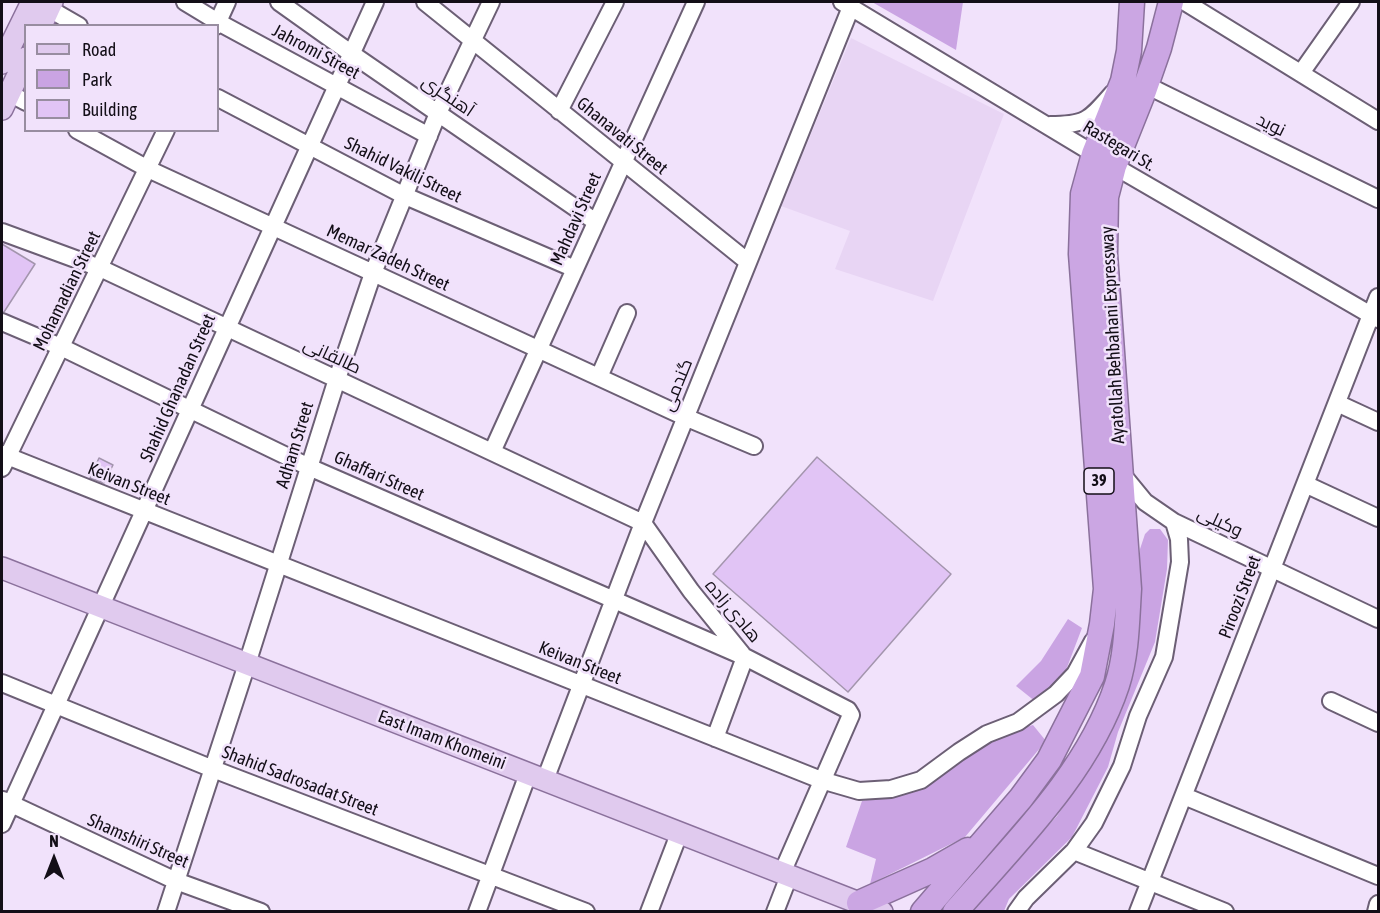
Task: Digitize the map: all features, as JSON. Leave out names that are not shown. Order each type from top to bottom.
[{"type":"highway","name":"Ayatollah Behbahani Expressway","points":[[1132,2],[1129,51],[1135,83]]},
{"type":"highway","name":"Ayatollah Behbahani Expressway","points":[[955,912],[1040,814],[1072,771],[1098,729],[1118,684],[1127,636],[1129,589],[1122,474],[1083,194],[1104,160],[1135,83],[1159,48],[1171,2]]},
{"type":"highway","name":"Ayatollah Behbahani Expressway","points":[[923,912],[994,830],[1049,760],[1092,676],[1106,589],[1093,254]]},
{"type":"highway","points":[[859,903],[933,870],[965,852],[994,830]]},
{"type":"main road","points":[[30,24],[42,8]]},
{"type":"main road","points":[[2,63],[24,33]]},
{"type":"main road","points":[[12,101],[24,64]]},
{"type":"main road","name":"East Imam Khomeini","points":[[2,568],[882,912]]},
{"type":"street","name":"Jahromi Street","points":[[185,2],[217,24]]},
{"type":"street","points":[[217,24],[227,2]]},
{"type":"street","name":"آهنگری","points":[[279,2],[596,222]]},
{"type":"street","name":"Shahid Ghanadan Street","points":[[2,824],[6,802],[56,705],[375,2]]},
{"type":"street","name":"Ghanavati Street","points":[[425,2],[748,262]]},
{"type":"street","name":"Adham Street","points":[[166,912],[373,273],[438,113],[490,2]]},
{"type":"street","points":[[559,111],[615,2]]},
{"type":"street","name":"Mahdavi Street","points":[[492,452],[696,2]]},
{"type":"street","points":[[1185,2],[1378,121]]},
{"type":"street","points":[[1301,74],[1352,2]]},
{"type":"street","name":"Rastegari St.","points":[[846,4],[1104,160],[1375,317]]},
{"type":"street","name":"گندمی","points":[[477,912],[491,874],[581,685],[643,523],[748,262],[846,4]]},
{"type":"street","points":[[42,8],[75,24]]},
{"type":"street","name":"Jahromi Street","points":[[219,25],[429,136]]},
{"type":"street","points":[[1049,125],[1074,125],[1086,121],[1135,83]]},
{"type":"street","name":"نوید","points":[[1135,83],[1378,199]]},
{"type":"street","name":"Shahid Vakili Street","points":[[219,99],[404,195],[575,269]]},
{"type":"street","name":"Memar Zadeh Street","points":[[81,132],[148,169],[686,417],[754,446]]},
{"type":"street","name":"Mohamadian Street","points":[[3,459],[61,347],[165,132]]},
{"type":"street","name":"طالقانی","points":[[2,232],[100,268],[643,523]]},
{"type":"street","name":"Piroozi Street","points":[[1138,912],[1337,403],[1375,317],[1378,297]]},
{"type":"street","points":[[599,377],[627,313]]},
{"type":"street","name":"Ghaffari Street","points":[[2,321],[309,466],[744,657]]},
{"type":"street","points":[[1337,403],[1378,422]]},
{"type":"street","name":"Keivan Street","points":[[3,459],[144,511],[821,780],[859,791],[891,789],[921,780],[987,734],[1018,722],[1056,694],[1075,674],[1102,624]]},
{"type":"street","name":"وکیلی","points":[[1122,474],[1145,502],[1174,522],[1378,619]]},
{"type":"street","points":[[1305,484],[1378,518]]},
{"type":"street","points":[[1026,907],[1074,851],[1094,823],[1122,766],[1138,716],[1164,657],[1176,598],[1180,562],[1179,539],[1174,522]]},
{"type":"street","name":"هادی زاده","points":[[643,523],[691,591],[744,657],[850,712],[851,715],[821,780]]},
{"type":"street","points":[[715,738],[744,657]]},
{"type":"street","name":"Shahid Sadrosadat Street","points":[[2,683],[213,769],[586,912]]},
{"type":"street","points":[[1331,701],[1378,723]]},
{"type":"street","points":[[775,912],[785,874],[821,780]]},
{"type":"street","points":[[1184,796],[1378,876]]},
{"type":"street","name":"Shamshiri Street","points":[[6,802],[176,881],[261,912]]},
{"type":"street","points":[[650,912],[679,834]]},
{"type":"street","points":[[1074,851],[1225,912]]},
{"type":"street","points":[[1376,912],[1378,904]]},
{"type":"shaded area","points":[[851,38],[1004,114],[933,301],[835,269],[850,231],[781,206]]},
{"type":"green space","points":[[872,2],[963,2],[956,50]]},
{"type":"green space","points":[[1150,529],[1160,529],[1168,540],[1167,569],[1155,642],[1118,732],[1108,767],[1072,837],[1009,899],[1004,911],[968,912],[1057,816],[1091,765],[1125,693],[1137,652],[1140,549],[1145,534]]},
{"type":"green space","points":[[1068,619],[1082,628],[1066,670],[1036,702],[1016,686],[1041,661]]},
{"type":"green space","points":[[1033,725],[1046,741],[965,837],[870,884],[876,859],[846,847],[862,801],[899,793],[1002,734]]},
{"type":"building","points":[[2,244],[35,264],[4,312],[2,312]]},
{"type":"building","points":[[817,457],[951,574],[848,692],[713,574]]},
{"type":"building","points":[[99,458],[113,465],[104,483],[90,478]]}]
